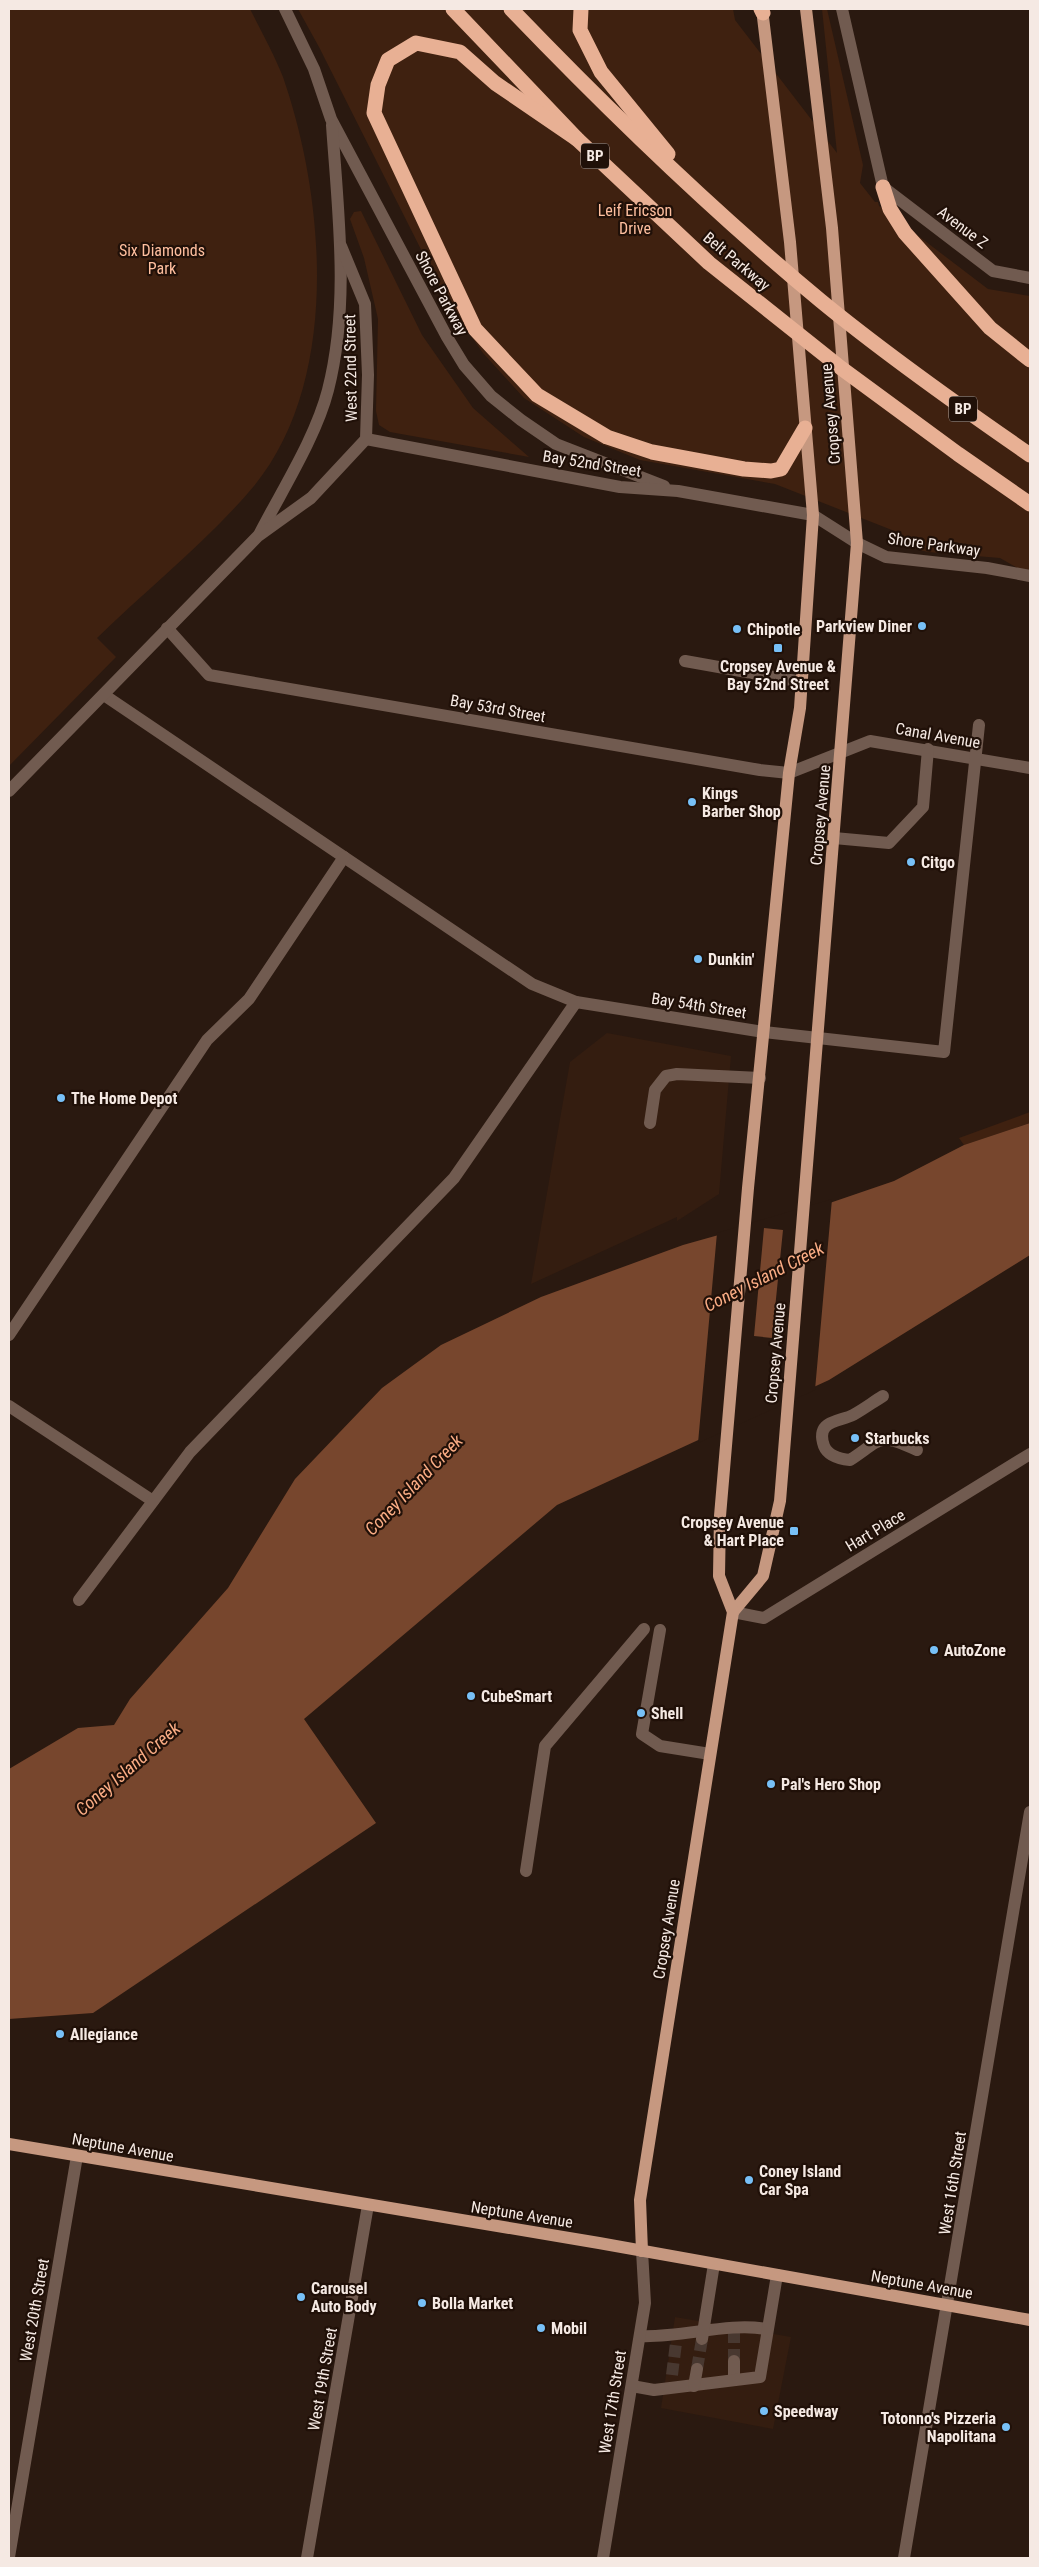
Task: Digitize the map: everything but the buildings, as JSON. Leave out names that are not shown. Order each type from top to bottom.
[{"type":"highway","name":"Belt Parkway","points":[[453,9],[577,139],[717,269],[841,368],[1030,504]]},
{"type":"highway","name":"Belt Parkway","points":[[511,9],[603,104],[702,196],[821,301],[961,407],[1030,455]]},
{"type":"highway","points":[[581,9],[580,30],[601,72],[702,196]]},
{"type":"highway","points":[[577,139],[495,83],[460,52],[416,43],[388,60],[378,85],[374,113],[475,330],[537,395],[607,437],[652,452],[744,469],[771,471],[781,469],[805,428]]},
{"type":"highway","points":[[883,187],[890,209],[905,233],[990,328],[1030,360]]},
{"type":"main road","name":"Cropsey Avenue","points":[[733,1612],[763,1576],[780,1501],[842,752],[849,629],[857,543],[832,228],[806,9]]},
{"type":"main road","name":"Cropsey Avenue","points":[[642,2251],[640,2200],[733,1612],[719,1576],[720,1516],[748,1188],[789,773],[800,708],[813,515],[790,242],[762,10]]},
{"type":"main road","name":"Neptune Avenue","points":[[9,2144],[642,2251],[1030,2320]]},
{"type":"street","name":"Shore Parkway","points":[[285,9],[314,69],[331,118],[447,337],[464,365],[491,396],[556,444],[678,491]]},
{"type":"street","points":[[842,9],[883,187]]},
{"type":"street","name":"West 22nd Street","points":[[258,536],[306,446],[328,392],[337,345],[341,246],[331,118]]},
{"type":"street","name":"Avenue Z","points":[[883,187],[993,271],[1030,278]]},
{"type":"street","name":"West 22nd Street","points":[[9,791],[258,536],[310,498],[366,439],[368,375],[365,304],[341,246]]},
{"type":"street","name":"Bay 52nd Street","points":[[366,439],[620,487],[678,491],[813,515]]},
{"type":"street","name":"Shore Parkway","points":[[813,515],[857,543],[886,557],[987,568],[1030,576]]},
{"type":"street","name":"Bay 53rd Street","points":[[167,628],[209,675],[760,770],[789,773],[842,752]]},
{"type":"street","points":[[685,661],[802,682]]},
{"type":"street","name":"Bay 54th Street","points":[[104,695],[532,984],[576,1002],[764,1032],[944,1052],[975,758]]},
{"type":"street","points":[[975,758],[978,725]]},
{"type":"street","name":"Canal Avenue","points":[[842,752],[870,740],[1030,767]]},
{"type":"street","points":[[834,838],[890,843],[923,807],[928,749]]},
{"type":"street","points":[[9,1335],[207,1040],[250,999],[344,857]]},
{"type":"street","points":[[79,1600],[190,1452],[454,1178],[576,1002]]},
{"type":"street","points":[[650,1123],[655,1090],[666,1076],[677,1074],[760,1078]]},
{"type":"street","points":[[883,1396],[852,1416],[835,1420],[826,1425],[823,1434],[826,1449],[832,1455],[850,1460],[882,1439],[892,1439],[917,1450]]},
{"type":"street","points":[[9,1406],[152,1501]]},
{"type":"street","name":"Hart Place","points":[[733,1612],[764,1618],[1030,1454]]},
{"type":"street","points":[[526,1870],[545,1746],[644,1629]]},
{"type":"street","points":[[660,1630],[642,1734],[660,1746],[710,1754]]},
{"type":"street","name":"West 16th Street","points":[[904,2558],[1030,1812]]},
{"type":"street","name":"West 20th Street","points":[[9,2557],[77,2156]]},
{"type":"street","name":"West 19th Street","points":[[307,2558],[368,2205]]},
{"type":"street","name":"West 17th Street","points":[[603,2558],[645,2303],[642,2251]]},
{"type":"street","points":[[702,2336],[714,2264]]},
{"type":"street","points":[[632,2386],[654,2390],[760,2377],[766,2329],[777,2275]]},
{"type":"street","points":[[640,2336],[676,2340],[734,2331],[751,2326],[766,2329]]},
{"type":"street","points":[[734,2361],[734,2380]]},
{"type":"street","points":[[694,2386],[697,2369]]},
{"type":"street","points":[[671,2388],[672,2375]]},
{"type":"shaded area","points":[[607,1033],[731,1056],[719,1194],[677,1221],[677,1217],[531,1284],[570,1062]]},
{"type":"shaded area","points":[[675,2317],[791,2337],[773,2429],[661,2408]]},
{"type":"green space","name":"Six Diamonds Park","points":[[9,9],[250,9],[283,77],[297,125],[308,177],[315,232],[317,287],[312,342],[301,394],[282,443],[254,486],[236,507],[97,638],[116,657],[9,766]]},
{"type":"green space","name":"Leif Ericson Drive","points":[[298,9],[733,9],[735,20],[837,153],[822,9],[827,9],[863,165],[860,183],[875,202],[878,202],[879,206],[988,289],[1030,296],[1030,575],[1000,558],[928,552],[900,545],[902,534],[775,484],[640,460],[584,437],[524,398],[483,353],[449,305]]},
{"type":"green space","points":[[361,211],[422,335],[473,408],[529,457],[390,432],[379,425],[376,411],[378,319],[364,258],[350,219],[354,212]]},
{"type":"green space","points":[[1030,1112],[1030,1123],[964,1145],[959,1138]]},
{"type":"water","name":"Coney Island Creek","points":[[1030,1123],[1030,1255],[829,1380],[557,1505],[304,1719],[376,1823],[93,2013],[9,2019],[9,1769],[78,1728],[114,1725],[130,1699],[228,1588],[295,1479],[382,1388],[441,1345],[541,1297],[683,1245],[818,1207],[894,1181],[964,1145]]},
{"type":"pier","points":[[832,1199],[815,1390],[698,1443],[717,1233]],"holes":[[[764,1228],[783,1230],[772,1338],[754,1336]]]},
{"type":"tunnel","points":[[734,2333],[734,2361]]},
{"type":"tunnel","points":[[697,2369],[702,2339]]},
{"type":"tunnel","points":[[672,2375],[676,2343]]},
{"type":"place","name":"Parkview Diner","points":[[922,626]]},
{"type":"place","name":"Chipotle","points":[[737,629]]},
{"type":"place","name":"Cropsey Avenue & Bay 52nd Street","points":[[778,648]]},
{"type":"place","name":"Kings Barber Shop","points":[[692,802]]},
{"type":"place","name":"Citgo","points":[[911,862]]},
{"type":"place","name":"Dunkin'","points":[[698,959]]},
{"type":"place","name":"The Home Depot","points":[[61,1098]]},
{"type":"place","name":"Starbucks","points":[[855,1438]]},
{"type":"place","name":"Cropsey Avenue & Hart Place","points":[[794,1531]]},
{"type":"place","name":"AutoZone","points":[[934,1650]]},
{"type":"place","name":"CubeSmart","points":[[471,1696]]},
{"type":"place","name":"Shell","points":[[641,1713]]},
{"type":"place","name":"Pal's Hero Shop","points":[[771,1784]]},
{"type":"place","name":"Allegiance","points":[[60,2034]]},
{"type":"place","name":"Coney Island Car Spa","points":[[749,2180]]},
{"type":"place","name":"Carousel Auto Body","points":[[301,2297]]},
{"type":"place","name":"Bolla Market","points":[[422,2303]]},
{"type":"place","name":"Mobil","points":[[541,2328]]},
{"type":"place","name":"Speedway","points":[[764,2411]]},
{"type":"place","name":"Totonno's Pizzeria Napolitana","points":[[1006,2427]]}]
